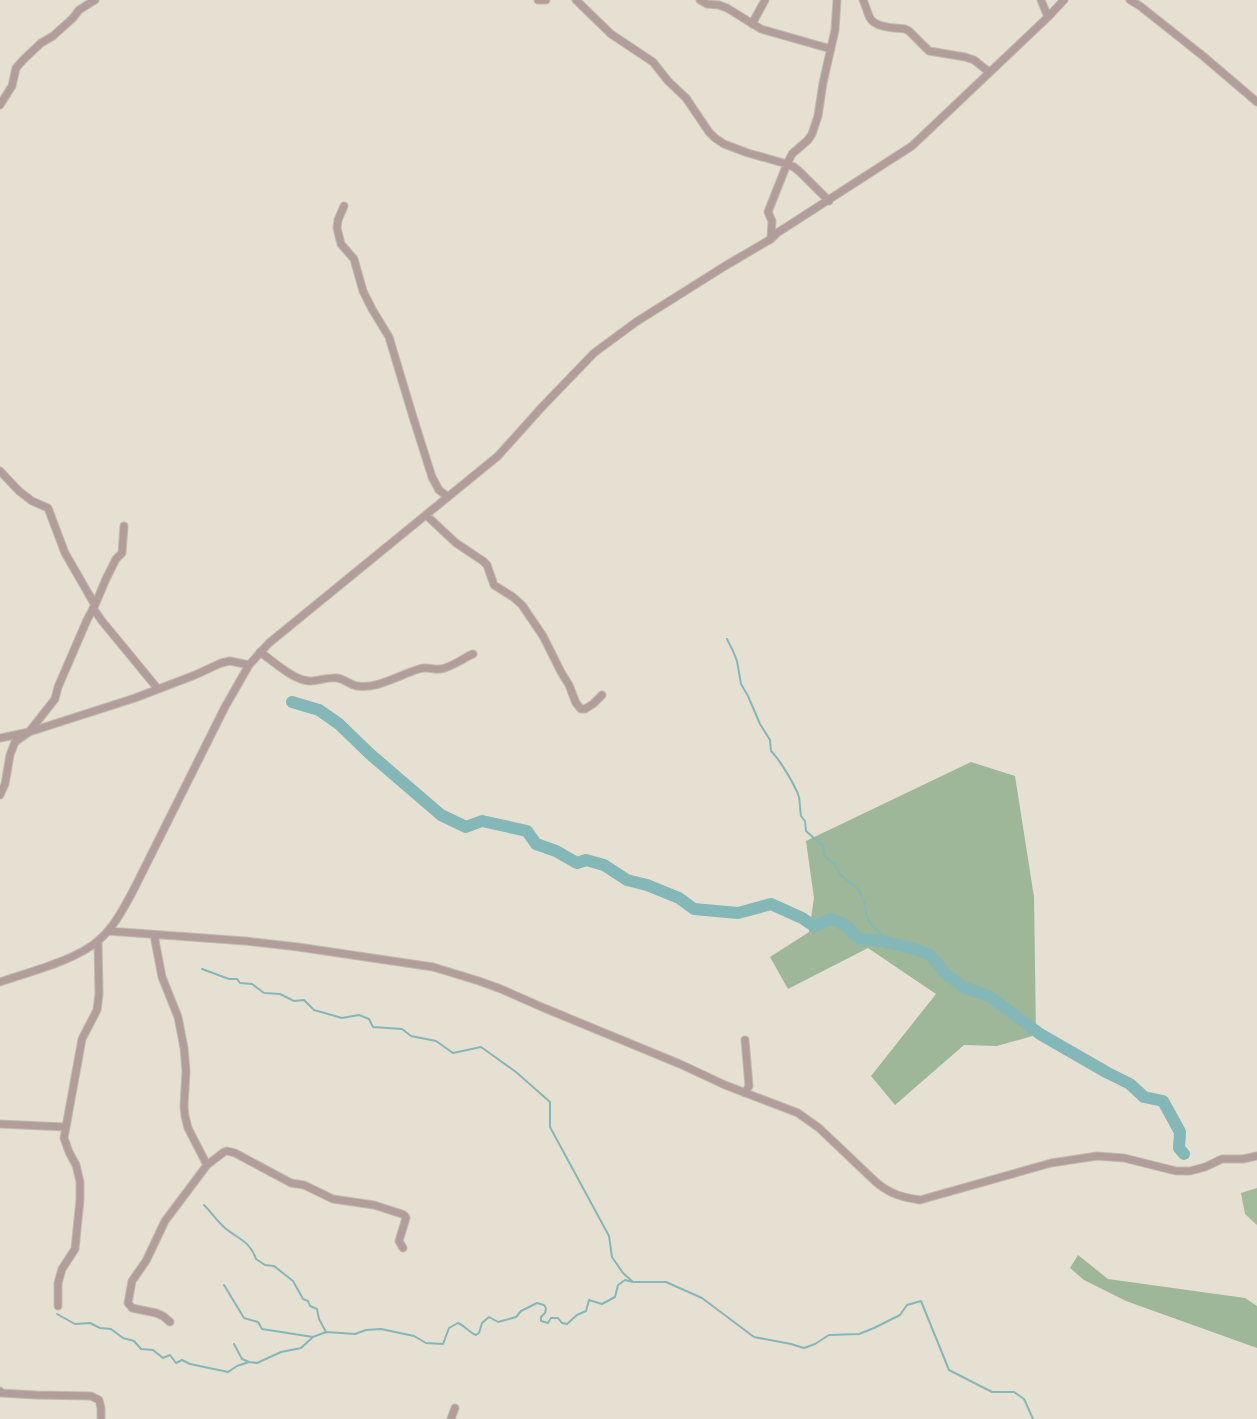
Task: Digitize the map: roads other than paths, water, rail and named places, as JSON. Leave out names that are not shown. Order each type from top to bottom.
[{"type":"street","points":[[0,105],[12,86],[16,68],[24,59],[41,43],[53,36],[73,18],[79,10],[95,0]]},
{"type":"street","points":[[538,0],[546,0]]},
{"type":"street","points":[[576,0],[611,34],[653,62],[668,81],[686,98],[709,132],[715,138],[724,144],[748,153],[787,164],[800,172],[829,201]]},
{"type":"street","points":[[700,0],[707,4],[719,5],[727,8],[761,29],[831,49]]},
{"type":"street","points":[[752,24],[765,0]]},
{"type":"street","points":[[771,239],[772,221],[768,212],[792,154],[808,140],[812,134],[818,116],[823,83],[831,49],[838,0]]},
{"type":"street","points":[[863,0],[870,18],[878,24],[909,30],[930,51],[974,60],[989,72]]},
{"type":"street","points":[[1041,0],[1048,17]]},
{"type":"street","points":[[0,982],[73,957],[98,941],[108,931],[136,887],[225,707],[249,665],[269,643],[498,456],[542,407],[594,353],[615,336],[725,266],[771,239],[777,233],[804,215],[829,201],[912,146],[1064,0]]},
{"type":"street","points":[[1130,0],[1146,10],[1257,102]]},
{"type":"street","points":[[344,206],[338,220],[337,228],[342,244],[354,259],[363,291],[389,337],[432,477],[439,490],[448,497]]},
{"type":"street","points":[[0,471],[32,502],[48,508],[65,554],[102,621],[158,689]]},
{"type":"street","points":[[426,515],[456,544],[483,561],[487,565],[494,585],[513,597],[522,605],[543,636],[561,672],[570,685],[576,703],[581,709],[585,710],[602,695]]},
{"type":"street","points":[[0,794],[5,784],[10,755],[15,742],[29,732],[55,699],[58,687],[87,620],[116,559],[122,554],[124,526]]},
{"type":"street","points":[[260,652],[293,676],[309,681],[338,678],[351,685],[359,686],[379,684],[420,668],[431,667],[440,669],[473,654]]},
{"type":"street","points":[[0,738],[29,732],[135,698],[195,675],[221,663],[230,661],[249,665]]},
{"type":"street","points":[[108,931],[245,941],[433,966],[501,989],[745,1093],[798,1114],[819,1128],[887,1192],[901,1197],[920,1200],[1051,1163],[1097,1156],[1124,1158],[1176,1171],[1190,1171],[1205,1167],[1222,1159],[1243,1159],[1257,1156]]},
{"type":"street","points":[[154,935],[162,977],[178,1017],[184,1048],[186,1071],[184,1116],[188,1128],[207,1165]]},
{"type":"street","points":[[58,1306],[58,1283],[62,1269],[75,1249],[80,1200],[80,1182],[76,1165],[64,1138],[65,1127],[82,1039],[97,1010],[99,994],[98,941]]},
{"type":"street","points":[[745,1040],[749,1086],[745,1093]]},
{"type":"street","points":[[0,1124],[65,1127]]},
{"type":"street","points":[[170,1322],[163,1316],[132,1308],[128,1303],[130,1287],[132,1281],[146,1261],[165,1221],[207,1165],[224,1152],[231,1151],[291,1183],[304,1186],[333,1199],[374,1205],[402,1214],[406,1218],[399,1241],[403,1248]]},
{"type":"street","points":[[0,1392],[36,1395],[92,1396],[99,1400],[102,1408],[102,1419]]},
{"type":"street","points":[[451,1419],[455,1408]]},
{"type":"waterway","points":[[727,639],[737,661],[741,684],[760,724],[770,740],[771,751],[783,766],[797,792],[801,816],[805,821],[806,831],[824,847],[825,856],[835,864],[839,873],[860,892],[863,897],[867,916],[872,926],[887,942]]},
{"type":"waterway","points":[[292,702],[319,710],[339,724],[370,754],[441,815],[466,827],[482,821],[527,831],[536,844],[556,851],[577,863],[586,860],[604,865],[627,880],[647,885],[679,898],[694,909],[738,913],[771,904],[802,918],[814,926],[831,919],[848,927],[853,934],[861,939],[882,941],[911,948],[930,955],[946,974],[965,988],[989,996],[1040,1034],[1130,1084],[1144,1097],[1163,1101],[1180,1132],[1179,1148],[1184,1154]]},
{"type":"waterway","points":[[202,969],[229,979],[237,979],[240,983],[252,984],[264,993],[280,994],[294,1001],[304,1000],[314,1010],[342,1018],[359,1015],[369,1019],[373,1027],[402,1029],[411,1036],[436,1041],[453,1053],[481,1047],[516,1072],[550,1102],[550,1127],[609,1236],[612,1257],[623,1273],[633,1282],[666,1282],[702,1298],[754,1337],[804,1348],[815,1344],[829,1335],[859,1334],[874,1328],[900,1315],[907,1305],[921,1301],[949,1370],[992,1392],[1014,1392],[1024,1399],[1033,1419]]},
{"type":"waterway","points":[[204,1205],[225,1228],[247,1244],[256,1259],[265,1265],[274,1266],[293,1281],[303,1299],[308,1301],[310,1306],[317,1309],[319,1319],[326,1332]]},
{"type":"waterway","points":[[57,1314],[75,1324],[90,1323],[100,1328],[111,1329],[123,1338],[134,1341],[141,1349],[153,1350],[163,1358],[170,1355],[176,1363],[182,1360],[190,1364],[228,1372],[237,1366],[249,1362],[257,1363],[281,1352],[301,1348],[313,1337],[326,1332],[355,1334],[366,1330],[381,1329],[414,1336],[426,1343],[443,1344],[449,1328],[458,1323],[476,1335],[479,1333],[482,1323],[489,1317],[498,1322],[516,1317],[521,1311],[537,1303],[544,1305],[546,1308],[545,1313],[541,1317],[541,1321],[548,1323],[551,1318],[558,1318],[562,1323],[567,1324],[577,1315],[586,1311],[589,1300],[602,1304],[615,1297],[618,1285],[625,1280],[633,1282]]},
{"type":"waterway","points":[[224,1285],[244,1318],[258,1322],[262,1329],[313,1337]]},
{"type":"waterway","points":[[234,1344],[242,1359],[249,1362]]}]
